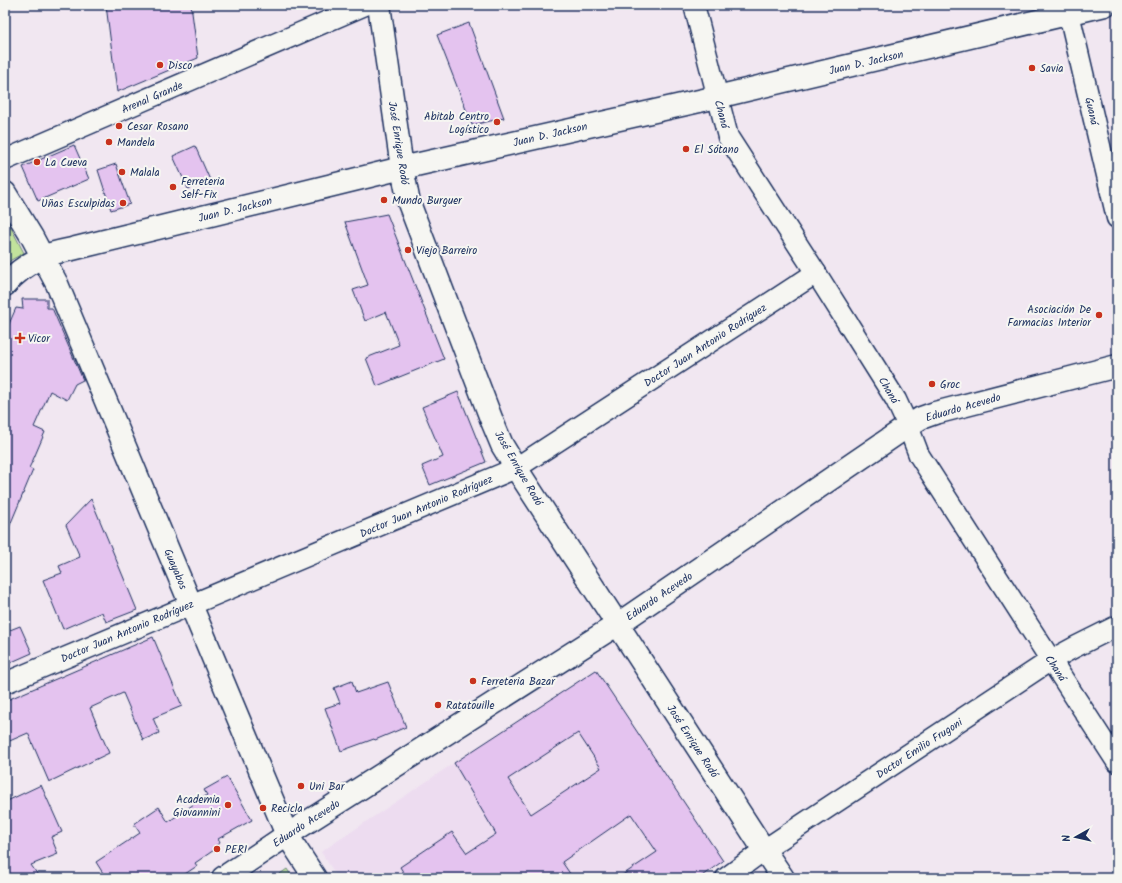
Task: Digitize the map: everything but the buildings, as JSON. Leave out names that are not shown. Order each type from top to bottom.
[{"type":"street","name":"Arenal Grande","points":[[5,160],[365,5]]},
{"type":"street","name":"José Enrique Rodó","points":[[379,5],[402,168],[410,203],[502,445],[783,878]]},
{"type":"street","name":"Chaná","points":[[694,5],[728,137],[896,400],[919,455],[1117,762]]},
{"type":"street","name":"Juan D. Jackson","points":[[5,285],[12,277],[43,256],[402,168],[717,97],[1068,9],[1105,5]]},
{"type":"street","name":"Guaná","points":[[1068,9],[1117,218]]},
{"type":"street","name":"Guayabos","points":[[5,194],[43,256],[57,284],[287,835],[315,878]]},
{"type":"street","name":"Doctor Juan Antonio Rodríguez","points":[[5,683],[516,468],[816,273]]},
{"type":"street","name":"Eduardo Acevedo","points":[[223,878],[287,835],[618,624],[921,418],[935,413],[1117,366]]},
{"type":"street","name":"Doctor Emilio Frugoni","points":[[726,878],[764,850],[1051,660],[1075,646],[1117,626]]},
{"type":"shaded area","points":[[596,670],[699,878],[338,878],[321,852]]},
{"type":"green space","points":[[5,216],[24,253],[11,260],[5,267]]},
{"type":"green space","points":[[287,869],[293,878],[274,878]]},
{"type":"place","name":"Disco","points":[[160,65]]},
{"type":"place","name":"Savia","points":[[1032,68]]},
{"type":"place","name":"Abitab Centro Logístico","points":[[497,122]]},
{"type":"place","name":"Cesar Rosano","points":[[119,126]]},
{"type":"place","name":"Mandela","points":[[109,142]]},
{"type":"place","name":"El Sótano","points":[[686,149]]},
{"type":"place","name":"La Cueva","points":[[37,162]]},
{"type":"place","name":"Malala","points":[[122,172]]},
{"type":"place","name":"Ferreteria Self-Fix","points":[[173,187]]},
{"type":"place","name":"Mundo Burguer","points":[[384,200]]},
{"type":"place","name":"Uñas Esculpidas","points":[[123,203]]},
{"type":"place","name":"Viejo Barreiro","points":[[408,250]]},
{"type":"place","name":"Asociación De Farmacias Interior","points":[[1099,315]]},
{"type":"place","name":"Vicor","points":[[20,338]]},
{"type":"place","name":"Groc","points":[[932,384]]},
{"type":"place","name":"Ferreteria Bazar","points":[[473,681]]},
{"type":"place","name":"Ratatouille","points":[[438,705]]},
{"type":"place","name":"Uni Bar","points":[[301,786]]},
{"type":"place","name":"Academia Giovannini","points":[[228,805]]},
{"type":"place","name":"Recicla","points":[[263,808]]},
{"type":"place","name":"PERI","points":[[217,849]]}]
